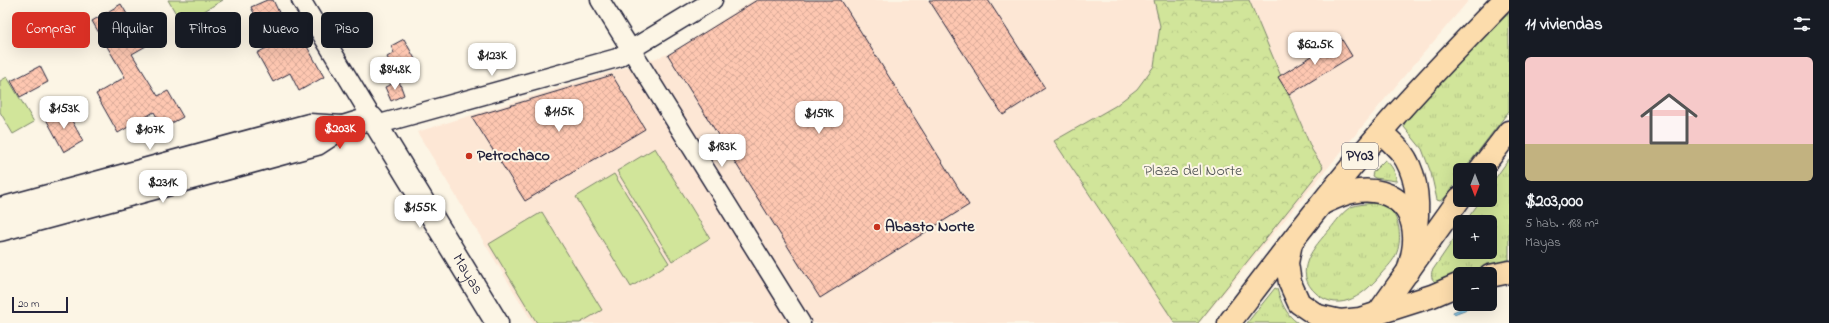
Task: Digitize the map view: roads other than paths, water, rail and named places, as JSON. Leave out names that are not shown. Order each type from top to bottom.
[{"type":"highway","name":"PY03","points":[[1229,323],[1290,243],[1381,132],[1428,79],[1504,0]]},
{"type":"highway","points":[[1381,132],[1401,152],[1410,167],[1415,184],[1417,201],[1414,252],[1408,272]]},
{"type":"highway","points":[[1485,163],[1509,132]]},
{"type":"highway","points":[[1322,204],[1351,192],[1368,190],[1385,192],[1398,199],[1409,212],[1414,235]]},
{"type":"highway","points":[[1375,318],[1454,207]]},
{"type":"highway","points":[[1290,243],[1287,263],[1290,283],[1299,303],[1318,316],[1340,321],[1375,318],[1453,287]]},
{"type":"highway","points":[[1497,275],[1509,272]]},
{"type":"street","name":"Mayas","points":[[301,0],[497,323]]},
{"type":"street","points":[[600,0],[801,323]]},
{"type":"street","points":[[0,209],[310,125],[343,127],[374,121],[617,58],[713,0]]},
{"type":"street","points":[[0,230],[317,144],[343,127]]},
{"type":"water","points":[[1455,311],[1462,311],[1454,314],[1453,312]]},
{"type":"place","name":"Petrochaco","points":[[469,156]]},
{"type":"place","name":"Abasto Norte","points":[[877,227]]},
{"type":"park label","name":"Plaza del Norte","points":[[1193,171]]}]
